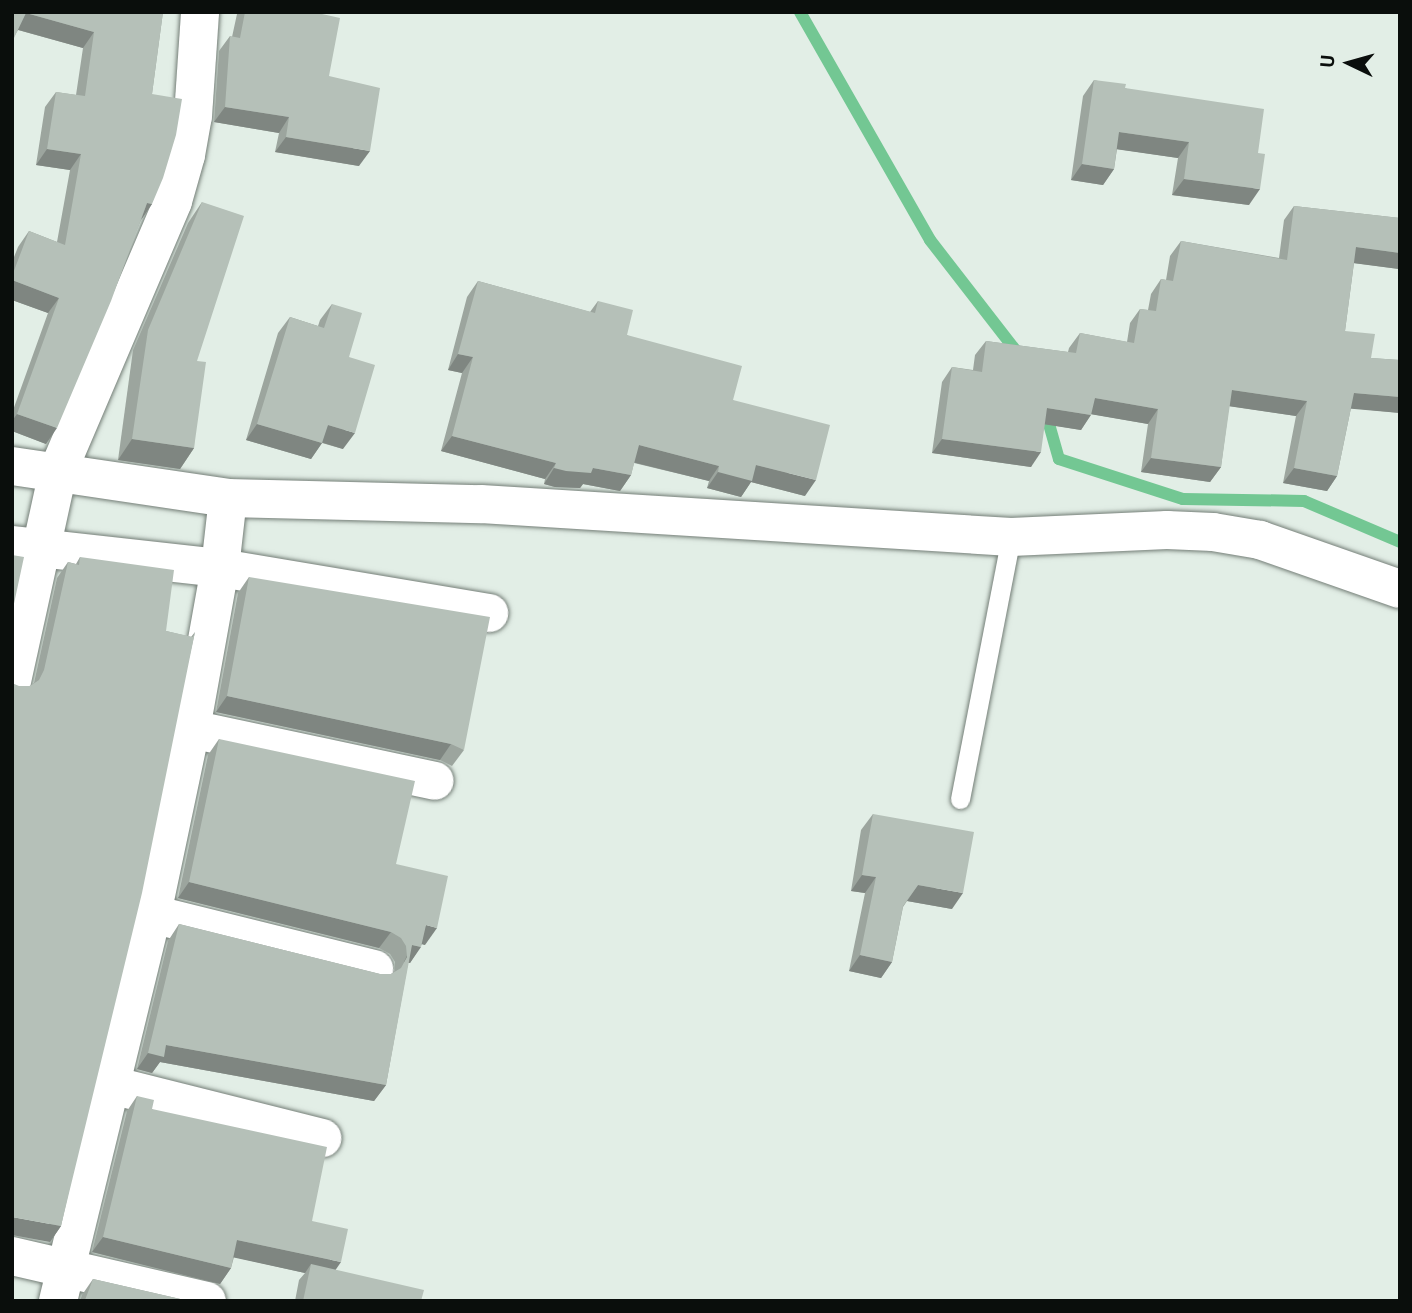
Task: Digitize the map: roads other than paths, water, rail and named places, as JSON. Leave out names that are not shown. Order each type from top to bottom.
[{"type":"street","points":[[12,681],[26,547],[173,201],[194,116],[200,12]]},
{"type":"street","points":[[12,466],[229,498],[481,504],[1011,537],[1167,530],[1213,532],[1260,540],[1400,589]]},
{"type":"street","points":[[62,1284],[152,914],[191,729],[220,568],[229,498]]},
{"type":"street","points":[[26,547],[220,568],[489,613]]},
{"type":"street","points":[[191,729],[435,781]]},
{"type":"street","points":[[152,914],[374,970]]},
{"type":"street","points":[[111,1085],[322,1138]]},
{"type":"street","points":[[12,1256],[62,1284],[207,1301]]},
{"type":"lane","points":[[960,799],[1011,537]]},
{"type":"waterway","points":[[800,12],[930,240],[1020,356]]},
{"type":"waterway","points":[[1045,410],[1059,459],[1183,499],[1304,501],[1400,542]]}]
